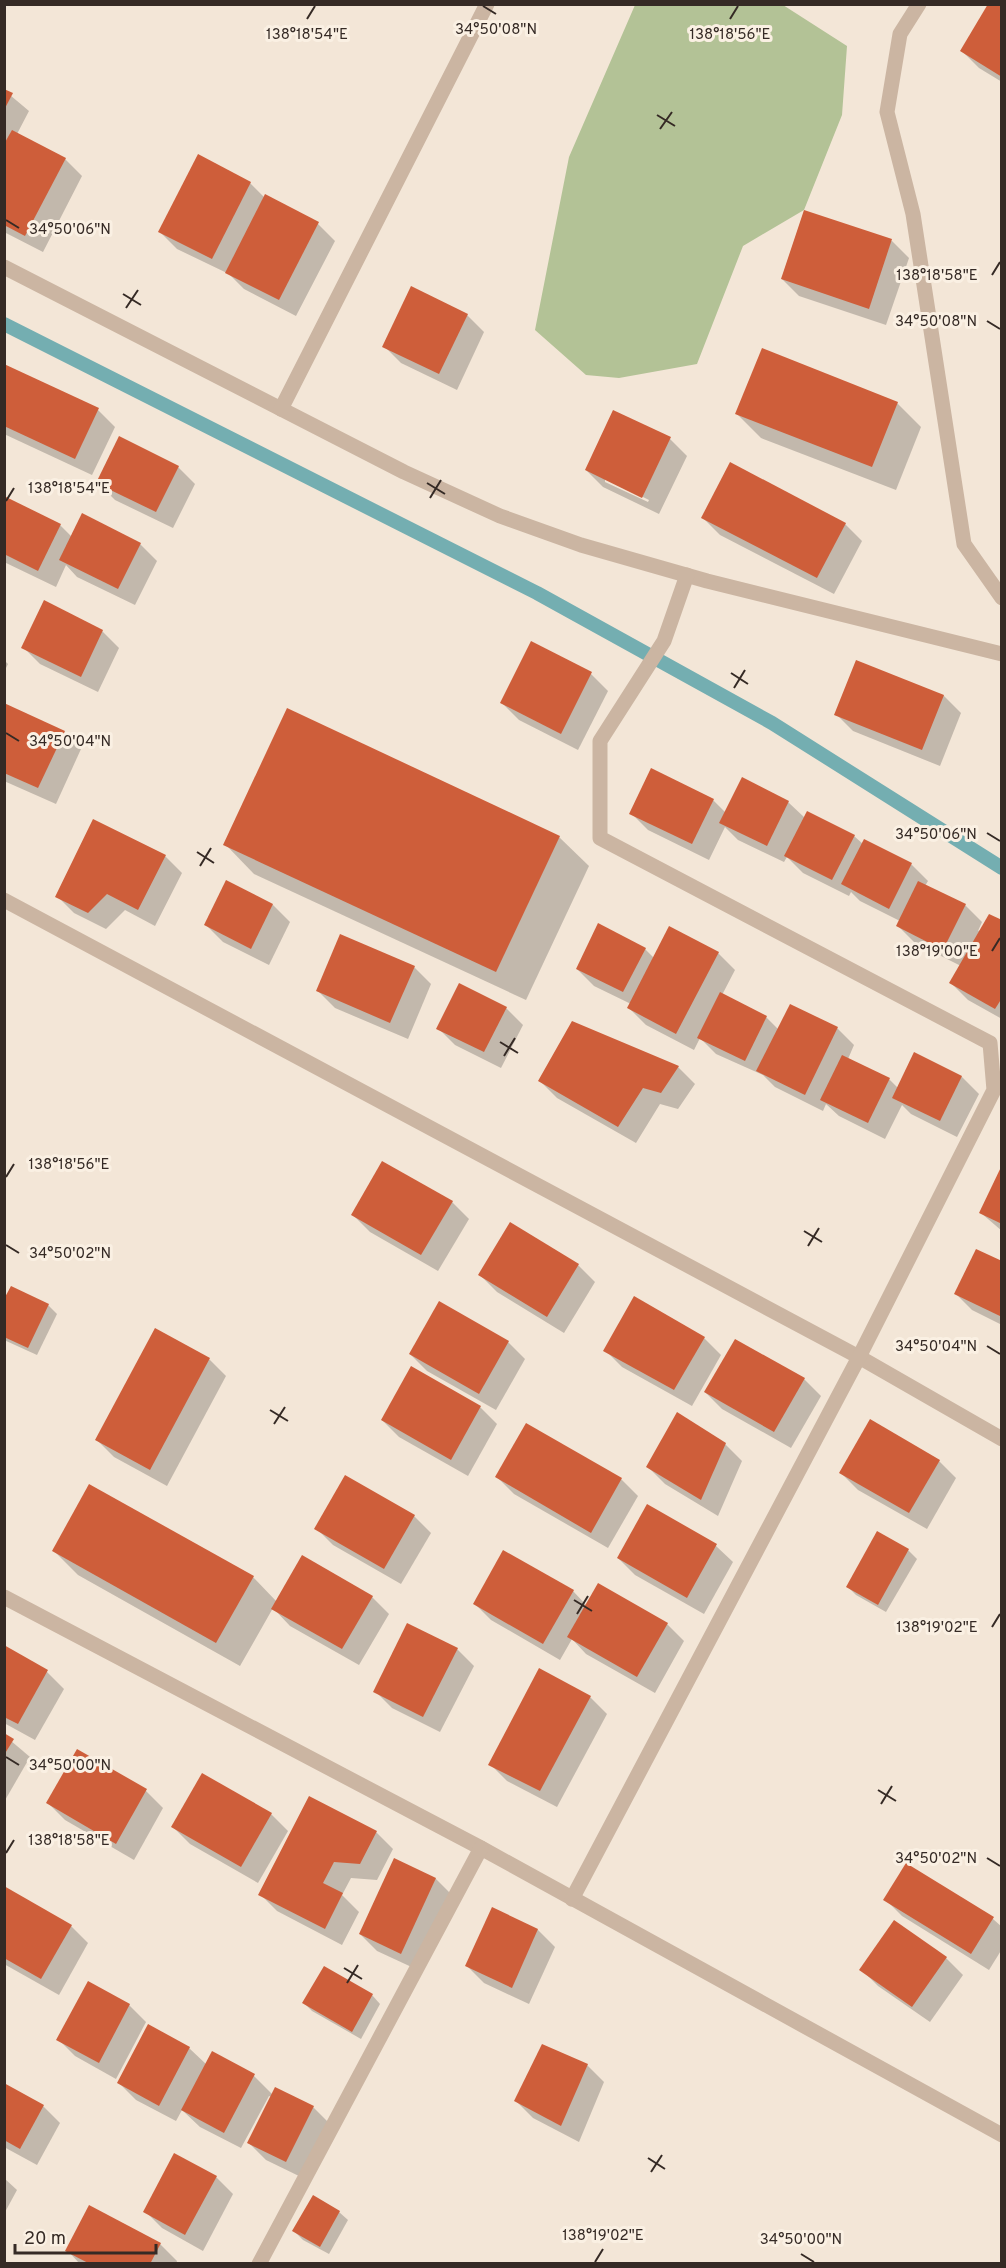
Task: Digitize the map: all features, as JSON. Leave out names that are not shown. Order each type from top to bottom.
[{"type":"street","points":[[282,409],[487,4]]},
{"type":"street","points":[[919,4],[900,34],[887,112],[913,214],[964,544],[1002,598]]},
{"type":"street","points":[[4,267],[404,472],[500,516],[581,545],[687,575],[1002,654]]},
{"type":"street","points":[[572,1899],[859,1357],[994,1090],[990,1043],[600,838],[600,741],[664,640],[687,575]]},
{"type":"street","points":[[4,900],[859,1357],[1002,1439]]},
{"type":"street","points":[[4,1597],[481,1848],[1002,2135]]},
{"type":"street","points":[[259,2264],[481,1848]]},
{"type":"green space","points":[[635,5],[783,5],[847,46],[842,115],[804,210],[743,246],[697,364],[619,378],[586,375],[535,330],[569,157]]},
{"type":"building","points":[[988,4],[1002,4],[1002,77],[960,51]]},
{"type":"building","points":[[4,89],[13,93],[4,110]]},
{"type":"building","points":[[12,130],[66,158],[25,236],[4,225],[4,144]]},
{"type":"building","points":[[198,154],[251,182],[212,259],[158,232]]},
{"type":"building","points":[[265,194],[319,222],[279,300],[225,273]]},
{"type":"building","points":[[804,210],[892,239],[869,309],[781,279]]},
{"type":"building","points":[[411,286],[468,314],[439,374],[382,347]]},
{"type":"building","points":[[762,348],[898,402],[872,467],[735,414]]},
{"type":"building","points":[[4,364],[99,408],[75,459],[4,426]]},
{"type":"building","points":[[613,410],[671,437],[642,498],[585,470]]},
{"type":"building","points":[[119,436],[179,466],[156,512],[96,483]]},
{"type":"building","points":[[730,462],[846,523],[817,578],[701,518]]},
{"type":"building","points":[[4,496],[61,524],[38,571],[4,554]]},
{"type":"building","points":[[82,513],[141,543],[118,589],[59,560]]},
{"type":"building","points":[[44,600],[103,630],[81,677],[21,648]]},
{"type":"building","points":[[531,641],[592,672],[561,734],[500,703]]},
{"type":"building","points":[[856,660],[944,695],[922,750],[834,715]]},
{"type":"building","points":[[4,703],[65,731],[38,788],[4,773]]},
{"type":"building","points":[[287,708],[560,836],[496,972],[223,845]]},
{"type":"building","points":[[651,768],[714,799],[692,844],[629,814]]},
{"type":"building","points":[[742,777],[789,801],[767,846],[719,823]]},
{"type":"building","points":[[807,811],[855,835],[832,880],[784,856]]},
{"type":"building","points":[[93,819],[166,855],[138,910],[107,894],[88,913],[55,897]]},
{"type":"building","points":[[864,839],[912,863],[889,909],[841,884]]},
{"type":"building","points":[[226,880],[273,904],[251,949],[204,925]]},
{"type":"building","points":[[918,881],[966,904],[943,950],[896,926]]},
{"type":"building","points":[[989,914],[1002,920],[1002,998],[995,1009],[949,983]]},
{"type":"building","points":[[598,923],[646,948],[623,992],[576,969]]},
{"type":"building","points":[[669,926],[719,952],[676,1034],[627,1008]]},
{"type":"building","points":[[340,934],[415,966],[390,1023],[316,991]]},
{"type":"building","points":[[459,983],[507,1007],[484,1052],[436,1029]]},
{"type":"building","points":[[720,992],[767,1016],[745,1061],[697,1038]]},
{"type":"building","points":[[790,1004],[838,1027],[805,1095],[756,1071]]},
{"type":"building","points":[[572,1021],[679,1066],[661,1093],[643,1088],[618,1127],[538,1081]]},
{"type":"building","points":[[914,1052],[962,1076],[940,1121],[892,1098]]},
{"type":"building","points":[[842,1055],[890,1078],[868,1123],[820,1100]]},
{"type":"building","points":[[382,1161],[453,1201],[421,1255],[351,1215]]},
{"type":"building","points":[[1002,1165],[1002,1224],[979,1213]]},
{"type":"building","points":[[510,1222],[579,1264],[547,1317],[478,1275]]},
{"type":"building","points":[[976,1249],[1002,1261],[1002,1317],[954,1294]]},
{"type":"building","points":[[11,1286],[49,1304],[28,1348],[4,1337],[4,1299]]},
{"type":"building","points":[[634,1296],[705,1337],[674,1390],[603,1351]]},
{"type":"building","points":[[439,1301],[509,1341],[479,1394],[409,1354]]},
{"type":"building","points":[[155,1328],[210,1358],[150,1470],[95,1440]]},
{"type":"building","points":[[735,1339],[805,1378],[774,1432],[704,1392]]},
{"type":"building","points":[[411,1366],[481,1406],[451,1460],[381,1420]]},
{"type":"building","points":[[677,1412],[726,1443],[701,1500],[646,1467]]},
{"type":"building","points":[[870,1419],[940,1460],[909,1513],[839,1473]]},
{"type":"building","points":[[526,1423],[622,1478],[591,1533],[495,1477]]},
{"type":"building","points":[[345,1475],[415,1515],[384,1569],[314,1529]]},
{"type":"building","points":[[89,1484],[254,1576],[216,1643],[52,1551]]},
{"type":"building","points":[[647,1504],[717,1544],[687,1598],[617,1558]]},
{"type":"building","points":[[877,1531],[909,1549],[878,1605],[846,1587]]},
{"type":"building","points":[[503,1550],[574,1590],[543,1644],[473,1604]]},
{"type":"building","points":[[302,1555],[373,1596],[342,1649],[271,1609]]},
{"type":"building","points":[[598,1583],[668,1623],[637,1677],[567,1637]]},
{"type":"building","points":[[407,1623],[458,1648],[423,1717],[373,1692]]},
{"type":"building","points":[[4,1645],[48,1670],[18,1724],[4,1717]]},
{"type":"building","points":[[539,1668],[591,1696],[540,1791],[488,1765]]},
{"type":"building","points":[[4,1733],[14,1739],[4,1755]]},
{"type":"building","points":[[77,1749],[147,1789],[116,1844],[46,1803]]},
{"type":"building","points":[[202,1773],[272,1813],[241,1867],[171,1827]]},
{"type":"building","points":[[309,1796],[377,1831],[360,1864],[334,1862],[323,1883],[343,1893],[325,1929],[258,1895]]},
{"type":"building","points":[[394,1858],[436,1878],[401,1954],[359,1934]]},
{"type":"building","points":[[906,1863],[994,1917],[971,1954],[883,1900]]},
{"type":"building","points":[[4,1886],[72,1925],[41,1979],[4,1958]]},
{"type":"building","points":[[492,1907],[538,1929],[512,1988],[465,1966]]},
{"type":"building","points":[[894,1920],[947,1957],[912,2007],[859,1970]]},
{"type":"building","points":[[324,1966],[373,1994],[352,2032],[302,2003]]},
{"type":"building","points":[[88,1981],[130,2004],[99,2063],[56,2040]]},
{"type":"building","points":[[148,2024],[190,2047],[159,2106],[117,2083]]},
{"type":"building","points":[[542,2044],[588,2064],[561,2126],[514,2101]]},
{"type":"building","points":[[212,2051],[255,2074],[224,2133],[181,2110]]},
{"type":"building","points":[[4,2083],[44,2105],[20,2149],[4,2140]]},
{"type":"building","points":[[275,2087],[314,2106],[286,2162],[247,2143]]},
{"type":"building","points":[[174,2153],[217,2176],[185,2235],[143,2212]]},
{"type":"building","points":[[313,2195],[340,2211],[320,2247],[292,2231]]},
{"type":"building","points":[[89,2205],[161,2243],[150,2264],[90,2264],[65,2251]]},
{"type":"waterway","points":[[4,324],[537,593],[772,723],[1002,868]]}]
